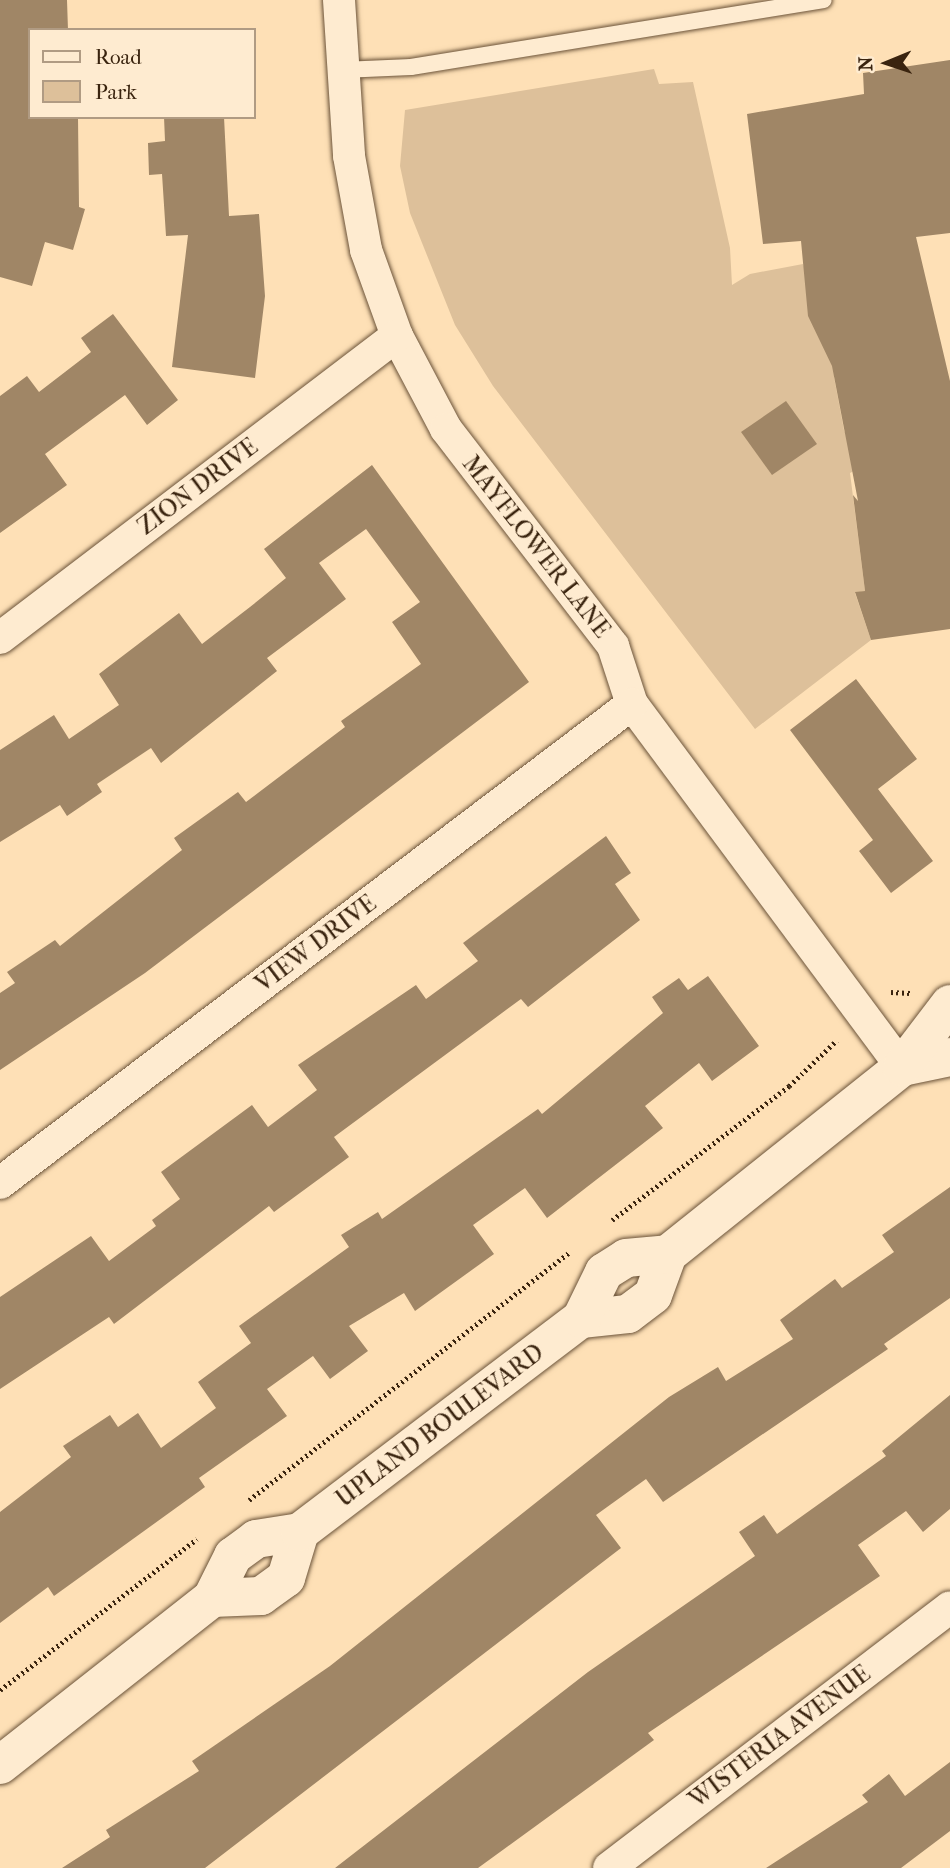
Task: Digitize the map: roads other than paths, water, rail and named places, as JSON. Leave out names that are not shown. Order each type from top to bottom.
[{"type":"street","name":"MAYFLOWER LANE","points":[[340,0],[342,70],[366,250],[397,336],[446,429],[613,646],[632,704],[902,1067]]},
{"type":"street","name":"ZION DRIVE","points":[[0,638],[397,336]]},
{"type":"street","name":"VIEW DRIVE","points":[[0,1183],[632,704]]},
{"type":"street","name":"UPLAND BOULEVARD","points":[[0,1765],[212,1598],[261,1596],[286,1578],[300,1532],[581,1319],[636,1308],[653,1295],[668,1254],[902,1067],[950,1004]]},
{"type":"street","name":"UPLAND BOULEVARD","points":[[902,1067],[950,1057]]},
{"type":"street","name":"WISTERIA AVENUE","points":[[609,1868],[950,1607]]},
{"type":"lane","points":[[342,70],[411,67],[824,0]]}]
